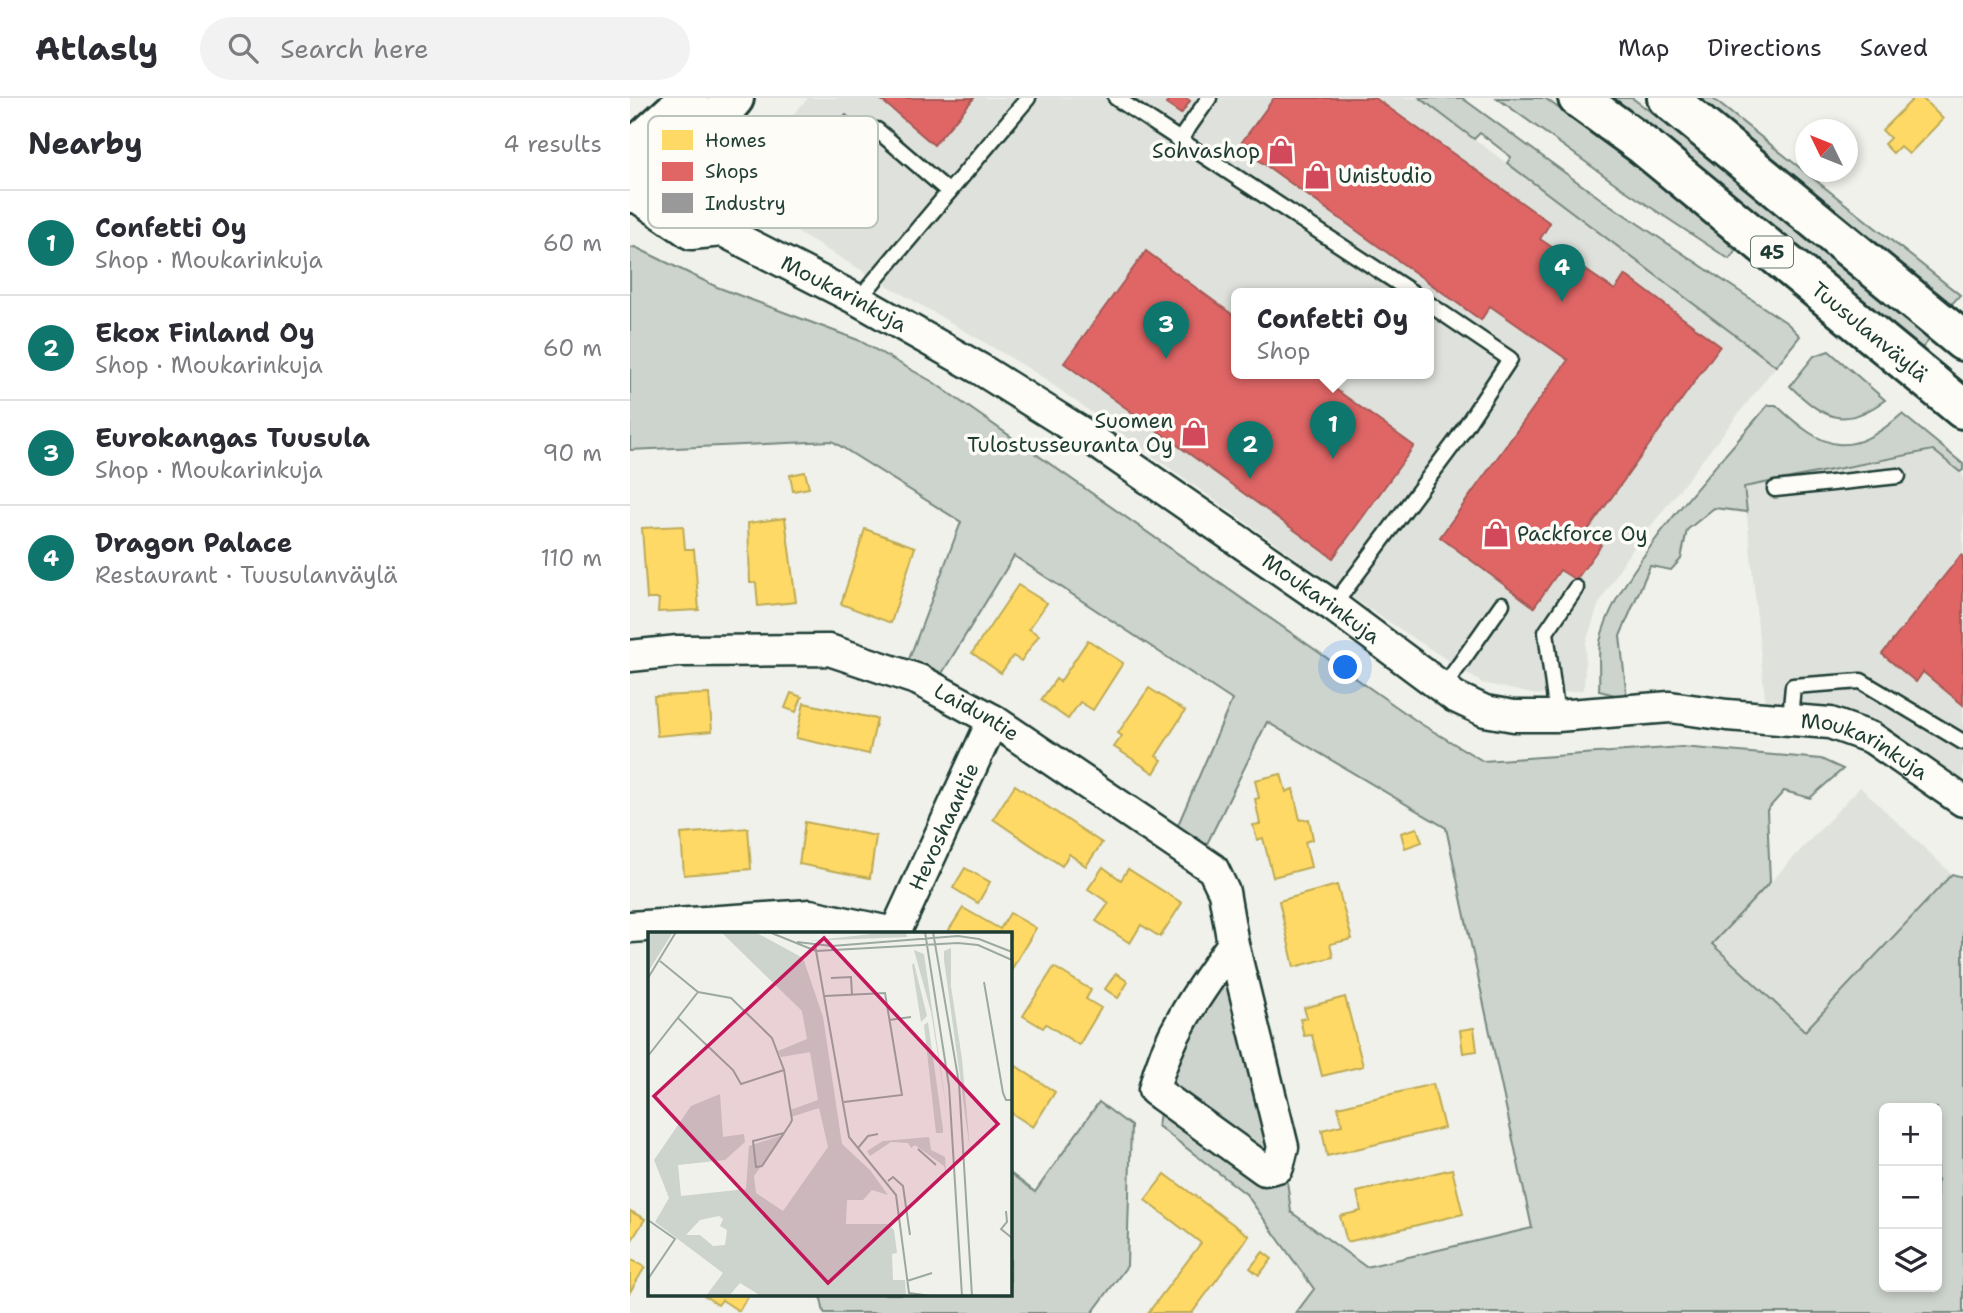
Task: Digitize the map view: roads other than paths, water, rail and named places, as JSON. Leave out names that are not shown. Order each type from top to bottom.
[{"type":"main road","name":"Tuusulanväylä","points":[[1578,98],[1644,146],[1963,409]]},
{"type":"main road","name":"45","points":[[1667,98],[1963,341]]},
{"type":"street","points":[[634,177],[648,191]]},
{"type":"street","points":[[685,228],[691,234],[723,230]]},
{"type":"street","name":"Moukarinkuja","points":[[723,230],[858,300],[980,369],[1090,439],[1333,606],[1443,688],[1485,711],[1514,716],[1557,716],[1670,707],[1727,715],[1830,723],[1872,738],[1963,801]]},
{"type":"street","name":"Laiduntie","points":[[630,656],[678,651],[829,650],[919,680],[993,720],[1213,869],[1224,892],[1233,944],[1283,1147],[1278,1167],[1265,1170],[1154,1090],[1159,1070],[1186,1009],[1233,944]]},
{"type":"street","name":"Hevoshaantie","points":[[894,932],[993,720]]},
{"type":"street","name":"Hevoshaantie","points":[[630,927],[810,915],[889,932]]},
{"type":"lane","points":[[858,300],[1028,98]]},
{"type":"lane","points":[[1116,98],[1405,288]]},
{"type":"lane","points":[[1179,141],[1209,98]]},
{"type":"lane","points":[[878,131],[949,192]]},
{"type":"lane","points":[[1333,606],[1456,441],[1510,359],[1434,307]]},
{"type":"lane","points":[[1775,489],[1898,476]]},
{"type":"lane","points":[[1557,716],[1546,632],[1576,588]]},
{"type":"lane","points":[[1443,688],[1502,604]]},
{"type":"lane","points":[[1790,718],[1793,686],[1861,681],[1963,742]]},
{"type":"place","name":"Sohvashop","points":[[1281,151]]},
{"type":"place","name":"Unistudio","points":[[1317,176]]},
{"type":"place","name":"Dragon Palace","points":[[1562,302]]},
{"type":"place","name":"Eurokangas Tuusula","points":[[1166,359]]},
{"type":"place","name":"Suomen Tulostusseuranta Oy","points":[[1194,433]]},
{"type":"place","name":"Confetti Oy","points":[[1333,459]]},
{"type":"place","name":"Ekox Finland Oy","points":[[1250,479]]},
{"type":"place","name":"Packforce Oy","points":[[1496,534]]}]
